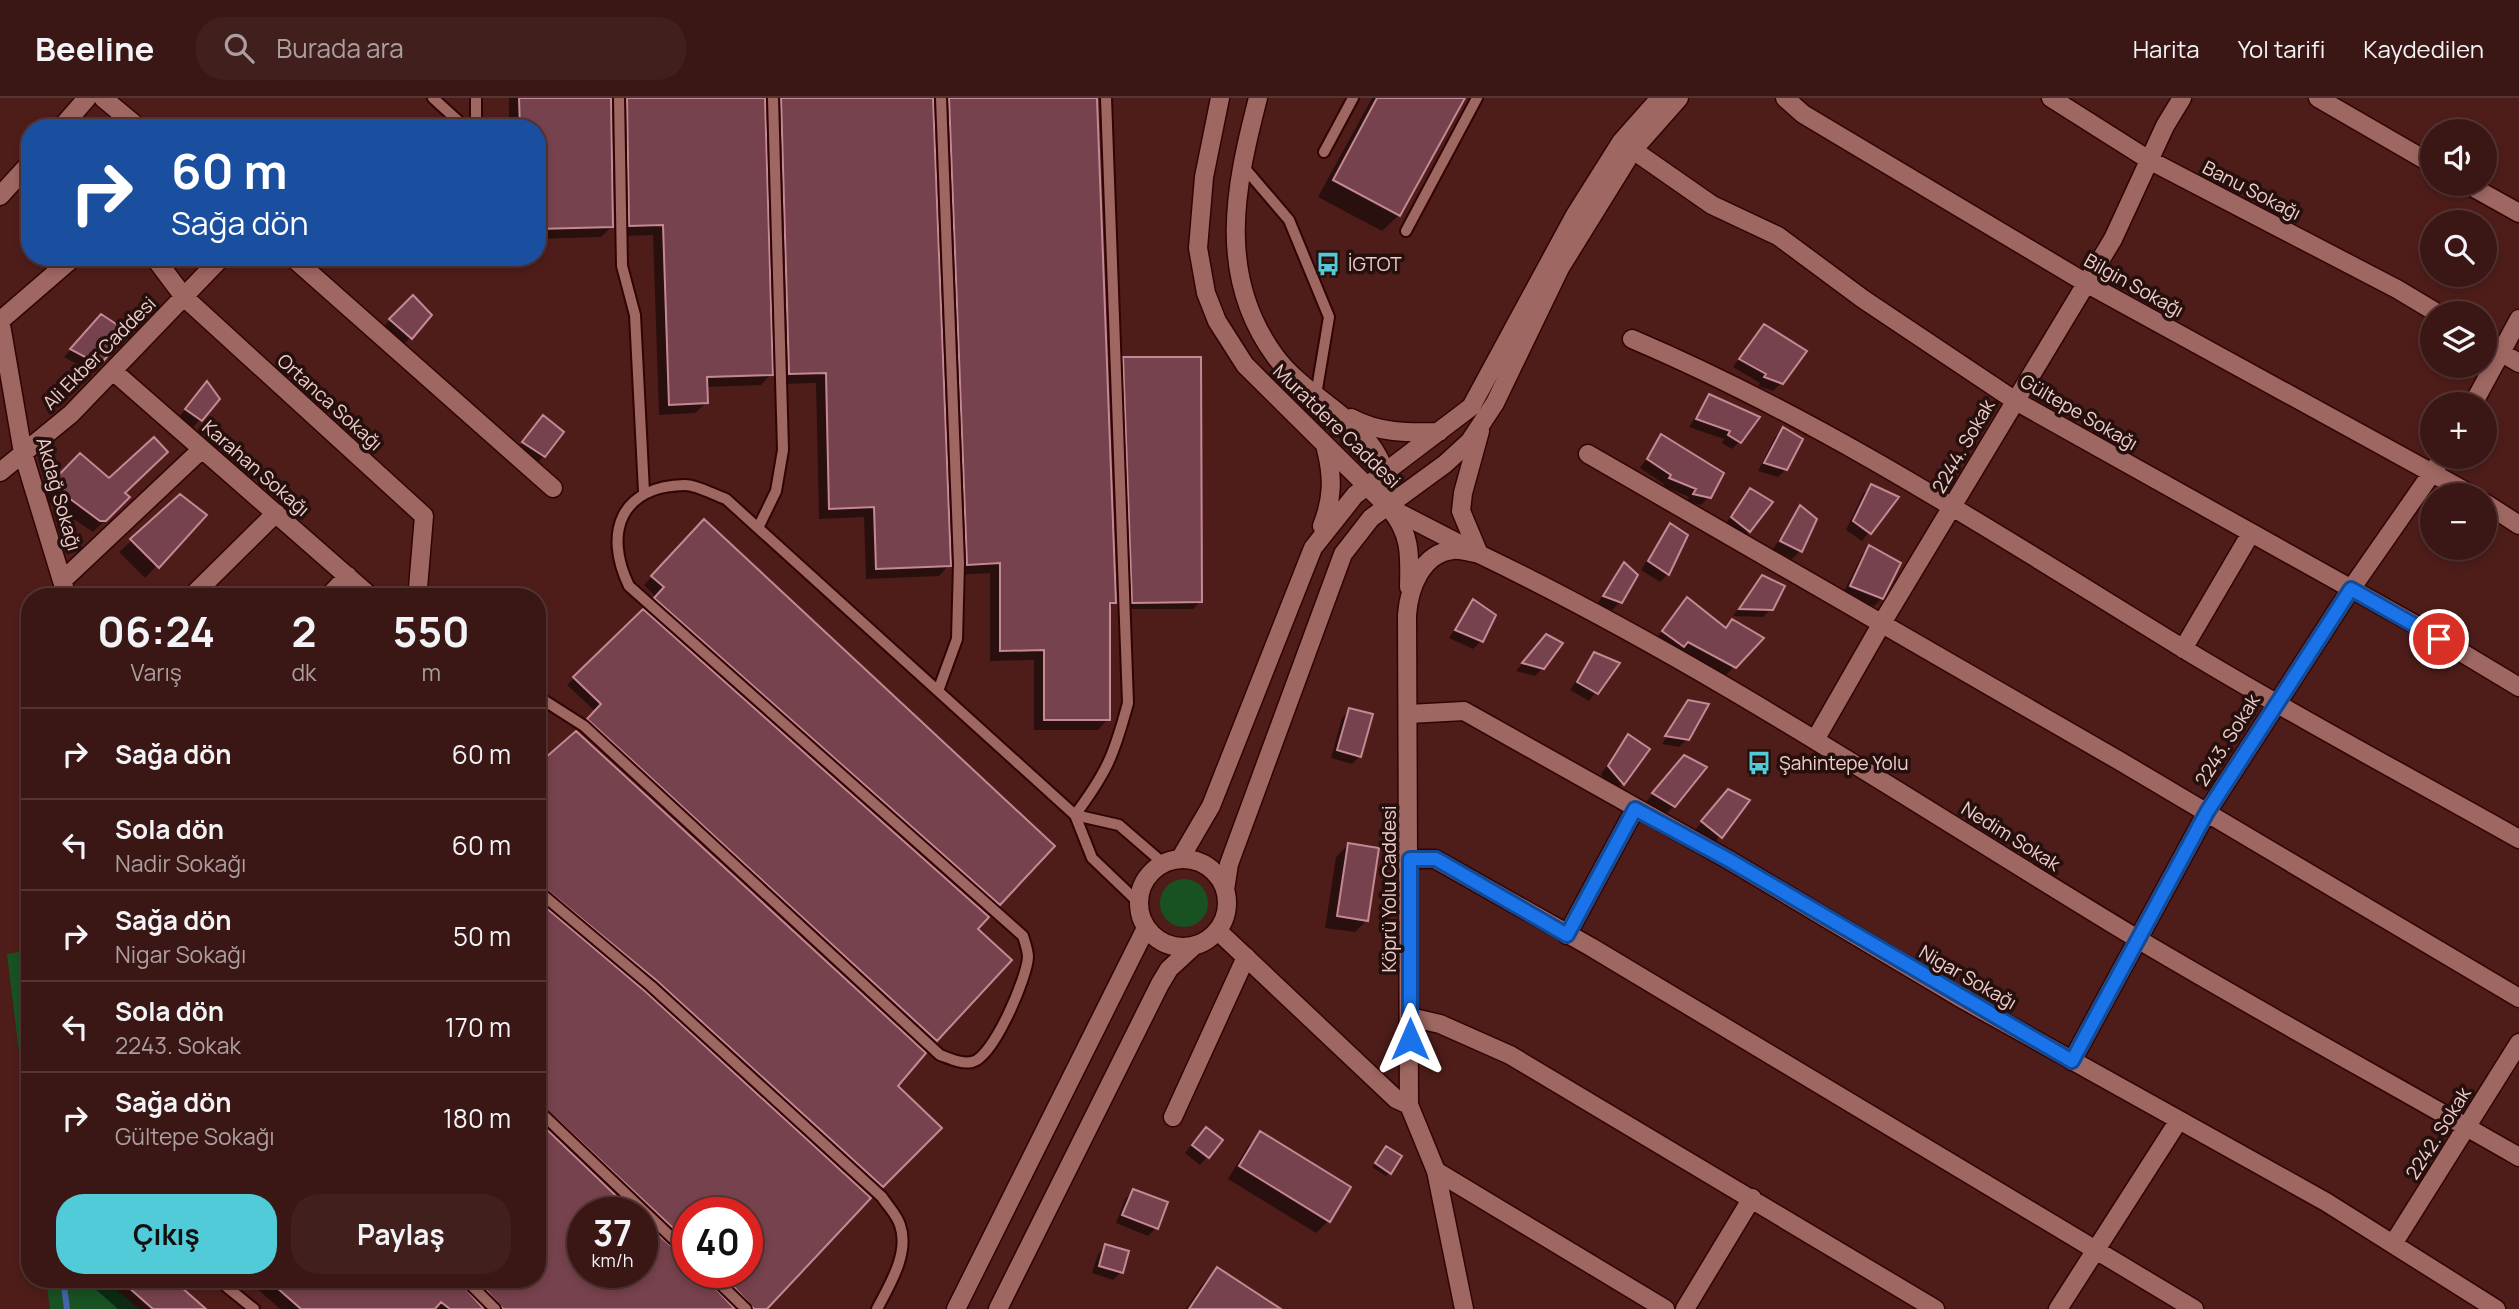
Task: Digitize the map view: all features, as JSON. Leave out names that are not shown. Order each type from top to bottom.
[{"type":"street","points":[[69,119],[87,98]]},
{"type":"street","points":[[103,98],[128,119]]},
{"type":"street","name":"Muratdere Caddesi","points":[[1220,98],[1204,177],[1198,248],[1206,293],[1217,321],[1245,365],[1326,449],[1388,507]]},
{"type":"street","name":"Muratdere Caddesi","points":[[1258,98],[1242,165],[1234,223],[1237,268],[1246,296],[1276,357],[1360,431],[1385,470],[1390,489],[1388,507]]},
{"type":"street","points":[[1313,548],[1334,517],[1366,486],[1471,407],[1575,215],[1621,142],[1660,98]]},
{"type":"street","points":[[998,1309],[1160,984],[1169,969],[1194,946],[1218,931],[1225,918],[1229,864],[1343,554],[1360,529],[1470,441],[1483,421],[1560,268],[1633,150],[1679,98]]},
{"type":"street","name":"Bilgin Sokağı","points":[[1785,98],[1803,114],[2086,283],[2451,483]]},
{"type":"street","name":"Banu Sokağı","points":[[2051,98],[2149,160],[2420,303]]},
{"type":"street","name":"2244. Sokak","points":[[1815,740],[2014,400],[2113,239],[2149,160],[2182,98]]},
{"type":"street","points":[[2318,98],[2420,157]]},
{"type":"street","name":"Gültepe Sokağı","points":[[1633,150],[1712,205],[1778,236],[1863,299],[2014,400],[2351,589],[2519,687]]},
{"type":"street","points":[[0,196],[21,173]]},
{"type":"street","points":[[2489,196],[2519,213]]},
{"type":"street","points":[[0,321],[64,266]]},
{"type":"street","name":"Ortanca Sokağı","points":[[161,266],[184,297],[424,516],[418,588]]},
{"type":"street","name":"Ali Ekber Caddesi","points":[[0,472],[71,414],[213,266]]},
{"type":"street","points":[[302,266],[553,488]]},
{"type":"street","points":[[2480,392],[2503,354],[2519,319]]},
{"type":"street","name":"Akdağ Sokağı","points":[[0,321],[23,453],[64,588]]},
{"type":"street","points":[[1632,339],[1808,424],[1952,506],[2183,649],[2519,839]]},
{"type":"street","points":[[2497,350],[2519,363]]},
{"type":"street","name":"Karahan Sokağı","points":[[113,371],[361,588]]},
{"type":"street","points":[[1342,413],[1367,426],[1387,431],[1439,432]]},
{"type":"street","points":[[1479,554],[1461,511],[1462,493],[1483,421]]},
{"type":"street","points":[[65,588],[202,449]]},
{"type":"street","points":[[1194,946],[1165,944],[1146,928],[1139,903],[1144,882],[1172,861],[1211,806],[1332,496],[1333,473],[1326,449]]},
{"type":"street","points":[[1588,454],[2207,812],[2519,998]]},
{"type":"street","name":"2243. Sokak","points":[[2072,1061],[2207,812],[2351,589],[2436,469]]},
{"type":"street","points":[[1388,507],[1398,518],[1407,538],[1410,560],[1408,615]]},
{"type":"street","name":"Nedim Sokak","points":[[1388,507],[1662,650],[1815,740],[2138,939],[2519,1157]]},
{"type":"street","points":[[2497,511],[2519,525]]},
{"type":"street","points":[[200,588],[276,513]]},
{"type":"street","points":[[2183,649],[2251,533]]},
{"type":"street","name":"Köprü Yolu Caddesi","points":[[1464,1309],[1436,1171],[1409,1105],[1408,615],[1414,579],[1422,569],[1438,556],[1453,550],[1479,554]]},
{"type":"street","points":[[337,588],[348,576]]},
{"type":"street","name":"Nigar Sokağı","points":[[1409,714],[1464,712],[1729,860],[2072,1061],[2326,1202],[2496,1309]]},
{"type":"street","points":[[1567,935],[1635,809]]},
{"type":"street","points":[[1410,859],[1436,859],[2194,1309]]},
{"type":"street","points":[[1172,861],[1195,861],[1208,867],[1225,890]]},
{"type":"street","points":[[956,1309],[1146,928]]},
{"type":"street","points":[[1218,931],[1396,1099],[1409,1105]]},
{"type":"street","points":[[1173,1117],[1246,957]]},
{"type":"street","points":[[1410,1017],[1440,1024],[1510,1055],[1935,1309]]},
{"type":"street","name":"2242. Sokak","points":[[2393,1244],[2519,1043]]},
{"type":"street","points":[[2058,1309],[2179,1120]]},
{"type":"street","points":[[1436,1171],[1665,1309]]},
{"type":"street","points":[[1685,1309],[1752,1198]]},
{"type":"lane","points":[[433,98],[456,119]]},
{"type":"lane","points":[[476,98],[476,119]]},
{"type":"lane","points":[[619,98],[622,266],[635,315],[644,492]]},
{"type":"lane","points":[[758,528],[776,491],[783,450],[773,98]]},
{"type":"lane","points":[[938,691],[957,639],[959,563],[941,98]]},
{"type":"lane","points":[[1074,815],[1099,782],[1114,755],[1128,703],[1106,98]]},
{"type":"lane","points":[[1214,98],[1217,117]]},
{"type":"lane","points":[[1324,152],[1353,98]]},
{"type":"lane","points":[[1406,231],[1477,98]]},
{"type":"lane","points":[[1242,165],[1289,220],[1329,317],[1317,395]]},
{"type":"lane","points":[[546,702],[584,726],[940,1055],[959,1062],[975,1062],[989,1051],[1004,1027],[1028,958],[1023,936],[647,605],[629,586],[621,569],[616,538],[624,510],[644,492],[687,484],[726,499],[1074,815],[1092,858],[1139,903]]},
{"type":"lane","points":[[1074,815],[1119,825],[1172,861]]},
{"type":"lane","points":[[546,898],[651,986],[882,1197],[901,1225],[901,1251],[894,1276],[877,1309]]},
{"type":"lane","points":[[546,1118],[672,1238]]},
{"type":"lane","points":[[228,1288],[254,1309]]},
{"type":"lane","points":[[474,1288],[495,1309]]},
{"type":"lane","points":[[724,1288],[746,1309]]},
{"type":"green space","points":[[1184,879],[1201,886],[1208,903],[1201,920],[1184,927],[1167,920],[1160,903],[1167,886]]},
{"type":"green space","points":[[21,952],[21,1068],[7,954]]},
{"type":"green space","points":[[47,1288],[114,1288],[139,1309],[50,1309]]},
{"type":"building","points":[[519,98],[611,98],[613,227],[546,229],[546,119],[520,119]]},
{"type":"building","points":[[627,98],[765,98],[773,375],[707,377],[708,403],[669,405],[663,225],[629,226]]},
{"type":"building","points":[[781,98],[933,98],[951,566],[876,569],[874,507],[829,509],[826,373],[789,374]]},
{"type":"building","points":[[949,98],[1097,98],[1116,603],[1110,603],[1110,720],[1044,720],[1044,650],[1000,651],[1000,563],[967,565]]},
{"type":"building","points":[[1377,98],[1465,98],[1400,216],[1333,180]]},
{"type":"building","points":[[413,295],[432,315],[412,339],[389,319]]},
{"type":"building","points":[[101,314],[128,332],[100,365],[70,349]]},
{"type":"building","points":[[1764,324],[1807,351],[1783,384],[1764,377],[1766,374],[1739,359]]},
{"type":"building","points":[[1123,357],[1201,357],[1202,602],[1132,603]]},
{"type":"building","points":[[207,381],[220,399],[202,421],[185,409]]},
{"type":"building","points":[[1709,394],[1760,417],[1741,443],[1728,435],[1730,431],[1696,419]]},
{"type":"building","points":[[543,415],[564,432],[545,457],[522,442]]},
{"type":"building","points":[[1783,427],[1803,439],[1787,470],[1764,463]]},
{"type":"building","points":[[1661,434],[1724,473],[1711,498],[1693,494],[1696,489],[1669,478],[1671,475],[1647,459]]},
{"type":"building","points":[[154,437],[168,452],[125,493],[130,497],[106,521],[100,521],[50,484],[80,453],[109,478]]},
{"type":"building","points":[[1871,484],[1899,497],[1871,534],[1853,521]]},
{"type":"building","points":[[1750,488],[1773,502],[1750,532],[1731,517]]},
{"type":"building","points":[[180,494],[207,515],[159,568],[130,539]]},
{"type":"building","points":[[1800,505],[1817,519],[1802,552],[1780,541]]},
{"type":"building","points":[[704,519],[1055,846],[1000,905],[654,598],[664,587],[651,576]]},
{"type":"building","points":[[1670,523],[1688,535],[1669,575],[1648,561]]},
{"type":"building","points":[[1869,545],[1901,563],[1883,599],[1850,586]]},
{"type":"building","points":[[1624,562],[1638,575],[1622,603],[1603,596]]},
{"type":"building","points":[[1762,575],[1785,586],[1773,610],[1739,609]]},
{"type":"building","points":[[1687,597],[1726,628],[1732,619],[1764,638],[1736,668],[1688,642],[1684,647],[1662,631]]},
{"type":"building","points":[[1473,599],[1496,615],[1483,642],[1455,630]]},
{"type":"building","points":[[643,609],[989,917],[978,929],[1012,960],[937,1041],[587,719],[601,704],[573,677]]},
{"type":"building","points":[[1546,634],[1563,643],[1544,669],[1522,663]]},
{"type":"building","points":[[1594,652],[1620,663],[1598,694],[1577,682]]},
{"type":"building","points":[[1688,700],[1709,704],[1689,740],[1665,736]]},
{"type":"building","points":[[1349,708],[1373,714],[1361,757],[1337,750]]},
{"type":"building","points":[[576,731],[926,1053],[898,1086],[942,1128],[883,1187],[656,980],[546,889],[546,757]]},
{"type":"building","points":[[1628,734],[1650,749],[1624,785],[1608,766]]},
{"type":"building","points":[[1684,755],[1707,767],[1675,807],[1652,793]]},
{"type":"building","points":[[1728,789],[1750,800],[1722,838],[1701,821]]},
{"type":"building","points":[[1348,843],[1379,848],[1368,921],[1337,916]]},
{"type":"building","points":[[546,908],[646,992],[871,1198],[767,1309],[754,1309],[735,1288],[763,1288],[763,1197],[672,1197],[672,1227],[658,1214],[658,1197],[640,1197],[546,1109]]},
{"type":"building","points":[[1206,1127],[1223,1140],[1209,1158],[1192,1145]]},
{"type":"building","points":[[546,1129],[617,1197],[567,1197],[567,1288],[658,1288],[658,1234],[672,1247],[672,1288],[715,1288],[735,1309],[503,1309],[484,1288],[546,1288]]},
{"type":"building","points":[[1260,1131],[1351,1187],[1330,1222],[1239,1166]]},
{"type":"building","points":[[1386,1146],[1402,1156],[1391,1174],[1375,1163]]},
{"type":"building","points":[[1133,1189],[1168,1202],[1158,1229],[1122,1215]]},
{"type":"building","points":[[1105,1244],[1129,1251],[1123,1273],[1099,1266]]},
{"type":"building","points":[[1217,1267],[1281,1309],[1189,1309]]},
{"type":"building","points":[[129,1288],[182,1288],[206,1309],[153,1309]]},
{"type":"building","points":[[277,1288],[465,1288],[484,1309],[450,1309],[441,1302],[435,1309],[301,1309]]},
{"type":"waterway","points":[[64,1288],[67,1309]]},
{"type":"place","name":"İGTOT","points":[[1328,264]]},
{"type":"place","name":"Şahintepe Yolu","points":[[1759,763]]},
{"type":"route","points":[[1410,1039],[1410,859],[1436,859],[1567,935],[1635,809],[1729,860],[2072,1061],[2207,812],[2351,589],[2439,639]]}]
